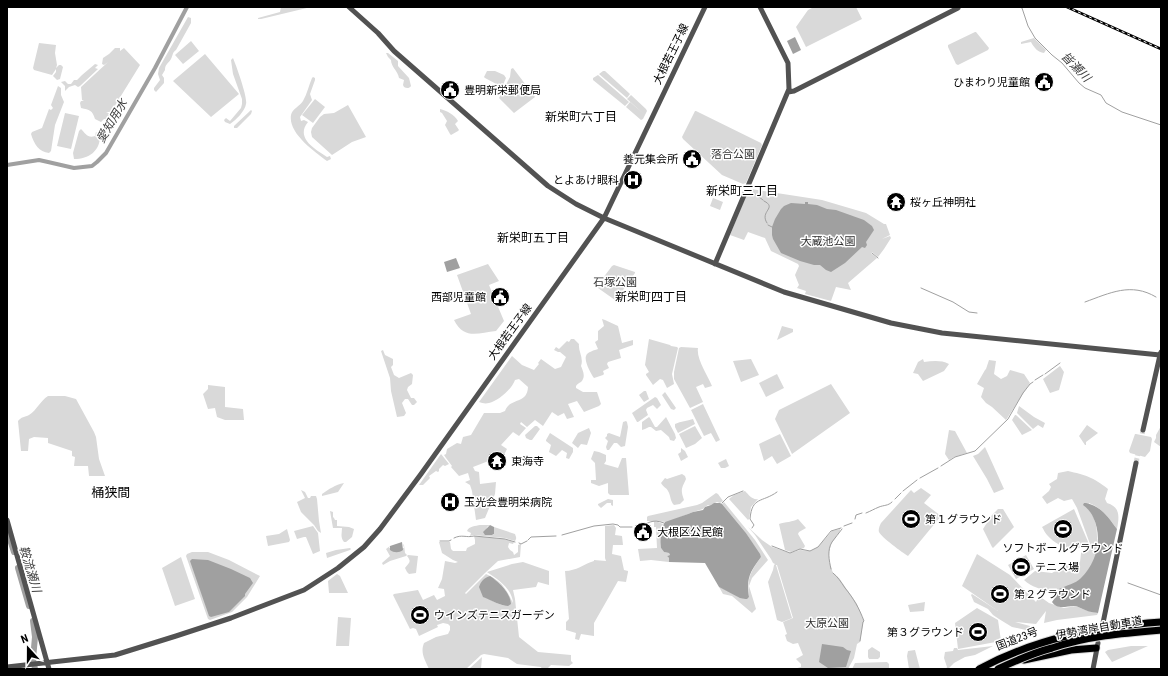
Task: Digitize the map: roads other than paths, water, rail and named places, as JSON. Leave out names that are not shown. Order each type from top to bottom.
[{"type":"highway","name":"伊勢湾岸自動車道","points":[[978,669],[1005,656],[1059,637],[1097,629],[1161,621]]},
{"type":"highway","name":"伊勢湾岸自動車道","points":[[999,669],[1030,655],[1053,647],[1118,634],[1161,630]]},
{"type":"highway","name":"国道23号","points":[[999,669],[1049,650],[1081,642],[1161,630]]},
{"type":"highway","points":[[1020,660],[1097,645]]},
{"type":"street","points":[[349,7],[378,33],[394,51],[548,186],[576,204],[604,218],[784,292],[891,323],[919,329],[980,337],[1161,354],[1143,430]]},
{"type":"street","name":"大根若王子線","points":[[7,667],[99,657],[126,652],[231,618],[292,595],[322,579],[364,547],[380,529],[604,218],[705,7]]},
{"type":"street","points":[[715,264],[788,92],[788,63],[760,7]]},
{"type":"street","points":[[788,92],[794,91],[958,8]]},
{"type":"street","points":[[1103,622],[1136,463]]},
{"type":"street","points":[[7,520],[49,669]]},
{"type":"street","points":[[1093,669],[1097,645]]},
{"type":"waterway","name":"愛知用水","points":[[7,165],[39,160],[74,168],[92,166],[97,162],[106,153],[155,68],[187,7]]},
{"type":"waterway","name":"皆瀬川","points":[[1020,7],[1022,8],[1028,26],[1035,38],[1062,63],[1079,83],[1085,88],[1101,95],[1106,103],[1122,112],[1161,125]]},
{"type":"waterway","points":[[755,194],[763,200]]},
{"type":"waterway","points":[[764,201],[768,203],[769,206],[765,215],[767,223]]},
{"type":"waterway","points":[[768,225],[772,227]]},
{"type":"waterway","points":[[872,253],[878,258]]},
{"type":"waterway","points":[[921,288],[953,302],[969,312],[977,313]]},
{"type":"waterway","points":[[1085,302],[1120,290],[1138,290],[1156,297]]},
{"type":"waterway","points":[[1045,374],[1060,363]]},
{"type":"waterway","points":[[1035,380],[1043,375]]},
{"type":"waterway","points":[[941,466],[955,457],[975,451],[1008,419],[1023,393],[1033,382]]},
{"type":"waterway","points":[[920,478],[938,468]]},
{"type":"waterway","points":[[903,491],[917,480]]},
{"type":"waterway","points":[[722,503],[728,497],[743,491]]},
{"type":"waterway","points":[[752,528],[754,525],[750,519],[755,503],[777,492]]},
{"type":"waterway","points":[[895,499],[901,493]]},
{"type":"waterway","points":[[866,513],[892,502]]},
{"type":"waterway","points":[[855,519],[856,515],[862,513]]},
{"type":"waterway","points":[[637,527],[653,521],[664,523]]},
{"type":"waterway","points":[[844,526],[852,523]]},
{"type":"waterway","points":[[562,535],[594,526],[613,524],[620,527],[632,527]]},
{"type":"waterway","points":[[772,546],[790,553],[800,549],[810,551],[818,547],[831,531],[841,528]]},
{"type":"waterway","points":[[831,569],[829,548],[842,529]]},
{"type":"waterway","name":"鞍流瀬川","points":[[7,530],[14,552]]},
{"type":"waterway","points":[[454,538],[459,536],[474,536],[505,539],[515,542]]},
{"type":"waterway","points":[[528,540],[531,537],[556,536]]},
{"type":"waterway","points":[[440,541],[451,540]]},
{"type":"waterway","points":[[519,543],[521,544],[527,541]]},
{"type":"waterway","name":"鞍流瀬川","points":[[18,568],[29,606]]},
{"type":"waterway","points":[[833,573],[854,600],[864,621],[860,641]]},
{"type":"waterway","points":[[1128,583],[1161,595]]},
{"type":"waterway","name":"鞍流瀬川","points":[[33,621],[35,637],[33,659],[35,669]]},
{"type":"tunnel","points":[[1136,463],[1143,430]]},
{"type":"railway","points":[[1067,7],[1161,49]]},
{"type":"place","name":"ひまわり児童館","points":[[1044,82]]},
{"type":"place","name":"豊明新栄郵便局","points":[[450,90]]},
{"type":"place","name":"養元集会所","points":[[692,159]]},
{"type":"place","name":"とよあけ眼科","points":[[633,180]]},
{"type":"place","name":"桜ヶ丘神明社","points":[[896,202]]},
{"type":"place","name":"西部児童館","points":[[500,297]]},
{"type":"place","name":"東海寺","points":[[497,461]]},
{"type":"place","name":"玉光会豊明栄病院","points":[[450,502]]},
{"type":"place","name":"第１グラウンド","points":[[911,519]]},
{"type":"place","name":"ソフトボールグラウンド","points":[[1063,529]]},
{"type":"place","name":"大根区公民館","points":[[643,532]]},
{"type":"place","name":"テニス場","points":[[1021,567]]},
{"type":"place","name":"第２グラウンド","points":[[1000,594]]},
{"type":"place","name":"ウインズテニスガーデン","points":[[420,615]]},
{"type":"place","name":"第３グラウンド","points":[[978,632]]},
{"type":"district","name":"新栄町六丁目","points":[[581,117]]},
{"type":"district","name":"新栄町三丁目","points":[[742,191]]},
{"type":"district","name":"新栄町五丁目","points":[[533,238]]},
{"type":"district","name":"新栄町四丁目","points":[[651,297]]},
{"type":"district","name":"桶狭間","points":[[111,492]]},
{"type":"park label","name":"落合公園","points":[[733,154]]},
{"type":"park label","name":"大蔵池公園","points":[[828,241]]},
{"type":"park label","name":"石塚公園","points":[[615,282]]},
{"type":"park label","name":"大原公園","points":[[827,623]]}]
